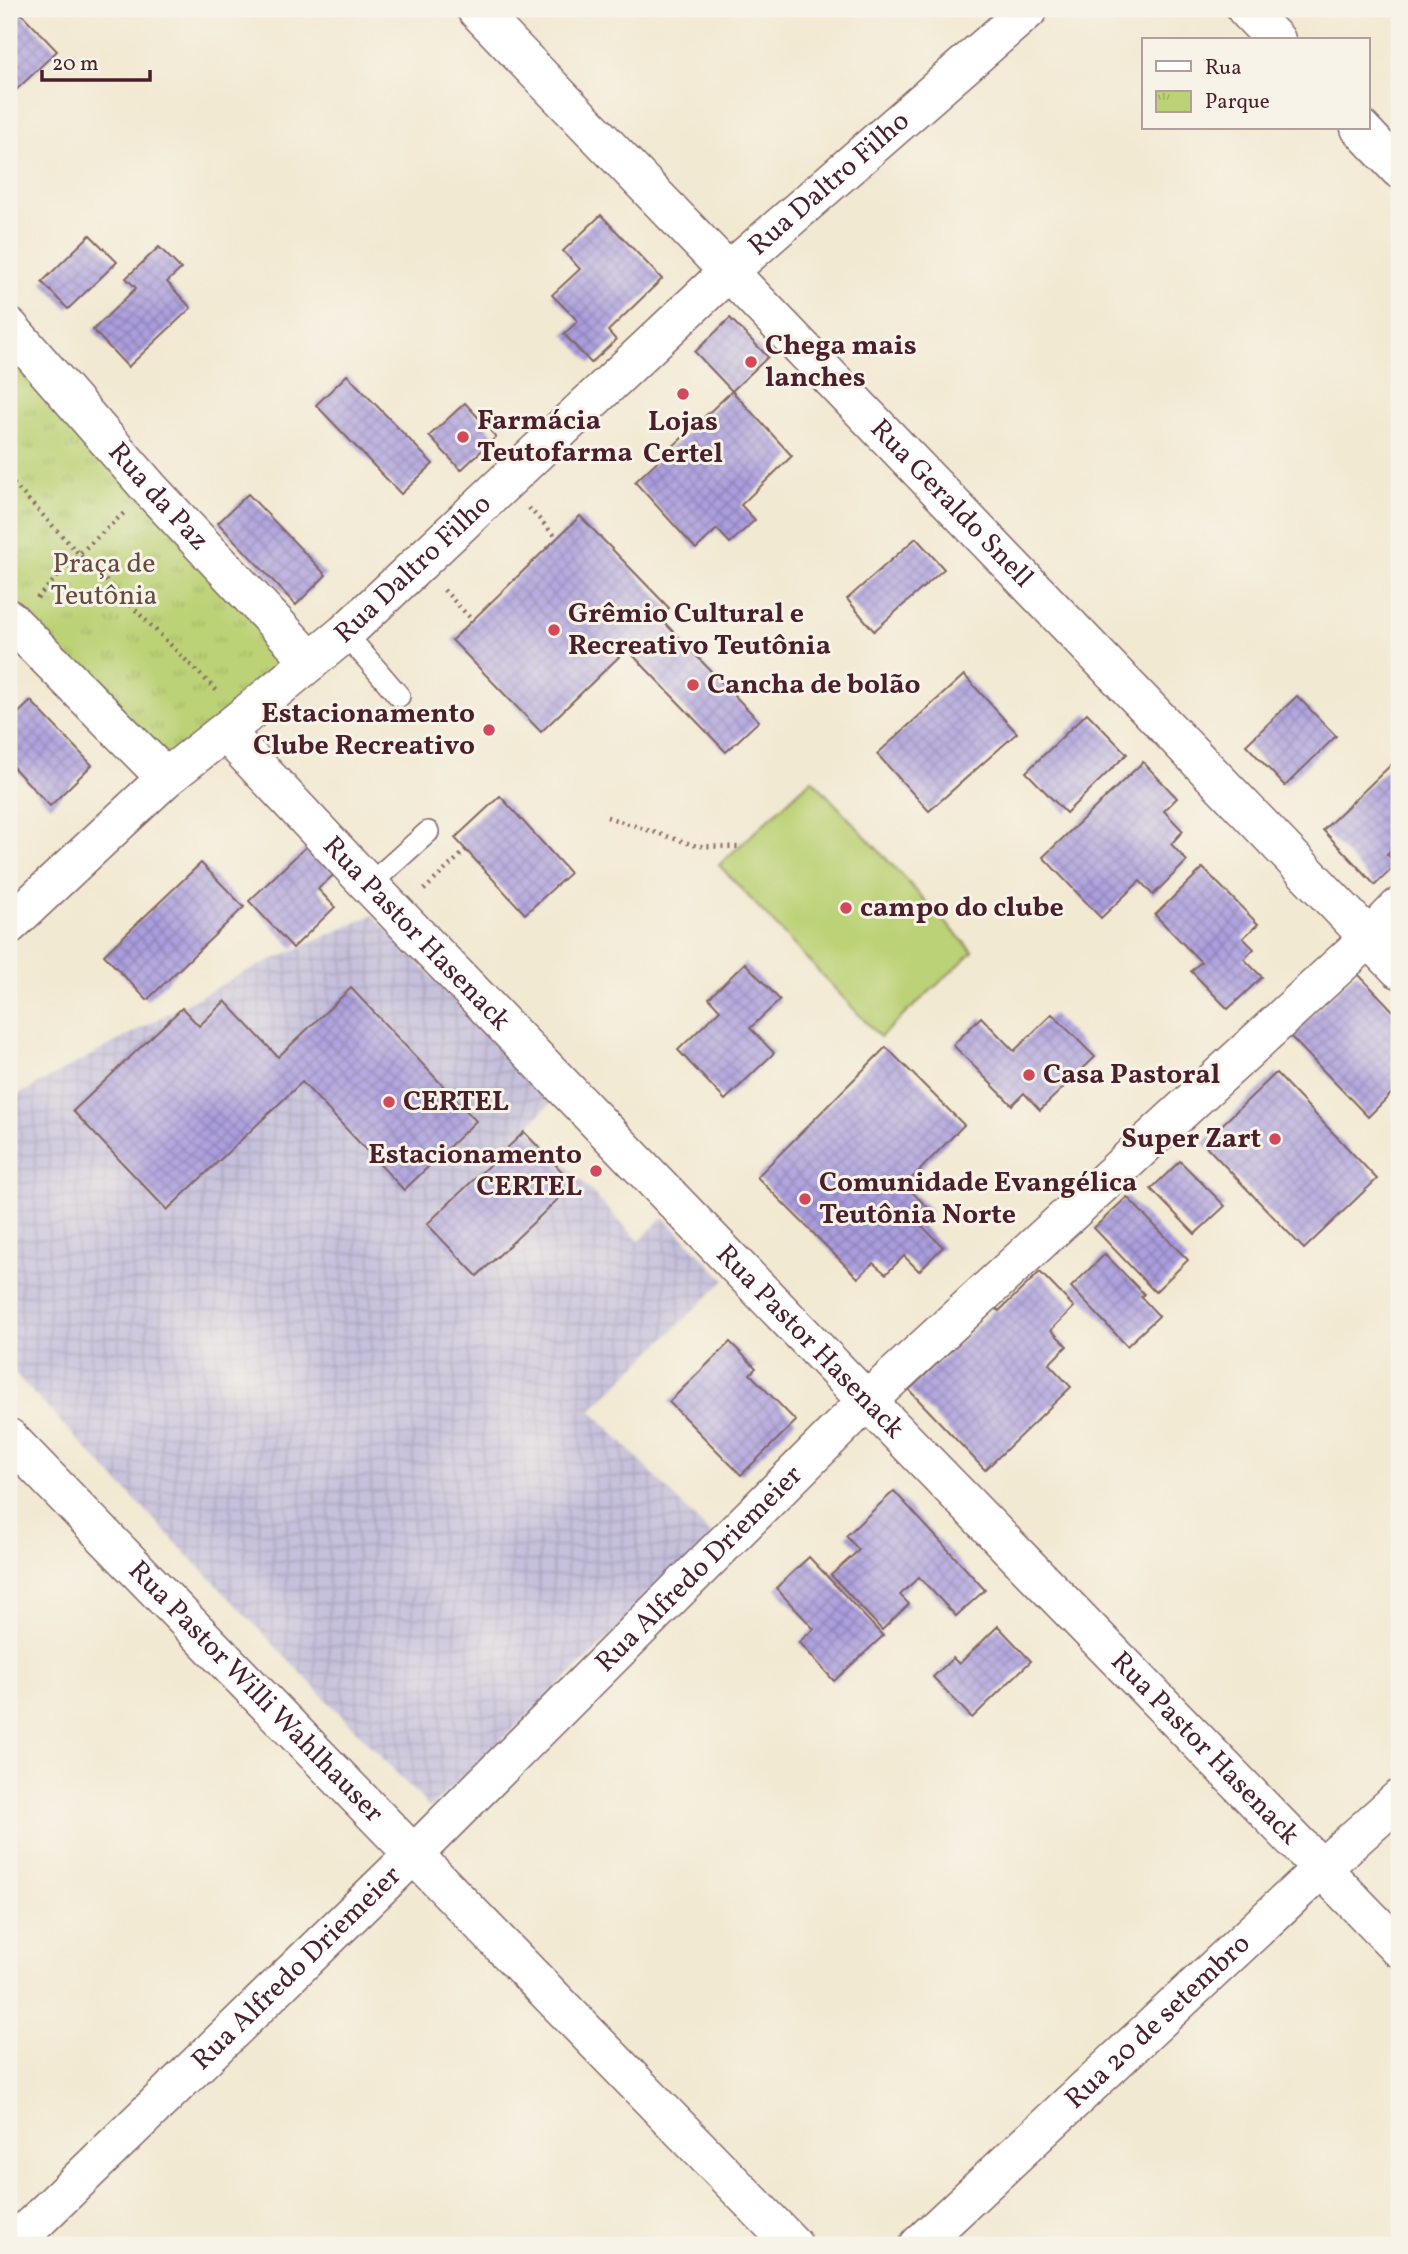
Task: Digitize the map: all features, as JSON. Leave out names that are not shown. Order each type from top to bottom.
[{"type":"street","name":"Rua Geraldo Snell","points":[[476,9],[1399,969]]},
{"type":"street","name":"Rua Daltro Filho","points":[[9,925],[166,778],[345,633],[728,272],[1029,9]]},
{"type":"street","points":[[1246,9],[1274,38]]},
{"type":"street","points":[[1362,130],[1399,169]]},
{"type":"street","name":"Rua da Paz","points":[[9,327],[150,489],[311,661]]},
{"type":"street","points":[[11,621],[166,778]]},
{"type":"street","name":"Rua Pastor Hasenack","points":[[234,725],[369,884],[1399,1948]]},
{"type":"street","name":"Rua Alfredo Driemeier","points":[[12,2245],[414,1854],[867,1401],[1369,938],[1399,907]]},
{"type":"street","name":"Rua Pastor Willi Wahlhauser","points":[[9,1438],[793,2245]]},
{"type":"street","name":"Rua 20 de setembro","points":[[919,2245],[1399,1799]]},
{"type":"lane","points":[[345,633],[399,695]]},
{"type":"lane","points":[[369,884],[428,832]]},
{"type":"path","points":[[9,479],[234,725]]},
{"type":"path","points":[[11,621],[150,489]]},
{"type":"path","points":[[607,817],[697,846],[739,846]]},
{"type":"path","points":[[399,915],[466,850]]},
{"type":"shaded area","name":"CERTEL","points":[[373,915],[552,1102],[528,1126],[639,1241],[663,1217],[725,1280],[591,1410],[714,1538],[430,1808],[9,1368],[9,1100],[243,973]]},
{"type":"green space","name":"Praça de Teutônia","points":[[9,327],[311,661],[166,777],[9,619]]},
{"type":"green space","name":"campo do clube","points":[[812,779],[973,952],[880,1037],[719,865]]},
{"type":"building","points":[[9,9],[17,9],[57,51],[9,97]]},
{"type":"building","points":[[601,215],[662,279],[608,331],[616,340],[591,363],[564,334],[578,321],[552,295],[580,269],[563,251]]},
{"type":"building","points":[[90,235],[117,262],[68,309],[42,282]]},
{"type":"building","points":[[159,247],[181,269],[167,282],[191,308],[128,367],[93,330],[136,288],[126,278]]},
{"type":"building","points":[[730,318],[768,357],[732,391],[695,352]]},
{"type":"building","points":[[347,375],[433,464],[401,494],[316,405]]},
{"type":"building","points":[[732,391],[792,456],[741,505],[755,520],[730,543],[717,529],[696,549],[635,482]]},
{"type":"building","name":"Farmácia Teutofarma","points":[[465,403],[496,437],[461,470],[429,436]]},
{"type":"building","points":[[248,494],[326,575],[296,605],[218,523]]},
{"type":"building","name":"Grêmio Cultural e Recreativo Teutônia","points":[[580,516],[669,608],[659,617],[759,721],[726,752],[627,649],[541,732],[452,640]]},
{"type":"building","points":[[916,538],[944,569],[874,631],[847,599]]},
{"type":"building","points":[[964,675],[1017,733],[929,811],[877,754]]},
{"type":"building","points":[[1297,696],[1336,736],[1285,786],[1246,745]]},
{"type":"building","points":[[31,701],[92,765],[50,806],[9,763],[9,722]]},
{"type":"building","points":[[1087,713],[1127,754],[1066,813],[1026,772]]},
{"type":"building","points":[[1143,762],[1177,798],[1164,811],[1183,831],[1171,844],[1187,861],[1153,895],[1140,881],[1101,918],[1043,857]]},
{"type":"building","points":[[1394,762],[1399,768],[1399,842],[1387,854],[1397,864],[1375,885],[1323,830]]},
{"type":"building","points":[[500,796],[570,873],[525,914],[455,838]]},
{"type":"building","points":[[312,841],[340,869],[318,889],[335,907],[293,948],[249,901]]},
{"type":"building","points":[[201,863],[244,907],[147,1000],[104,955]]},
{"type":"building","points":[[1203,868],[1258,924],[1243,938],[1254,949],[1244,959],[1262,977],[1228,1009],[1191,971],[1201,962],[1155,915]]},
{"type":"building","points":[[745,963],[780,1000],[750,1028],[774,1053],[725,1100],[678,1050],[720,1010],[709,998]]},
{"type":"building","points":[[1356,972],[1399,1017],[1399,1086],[1368,1117],[1290,1036]]},
{"type":"building","points":[[351,988],[476,1121],[404,1190],[302,1082],[167,1210],[73,1111],[182,1008],[199,1026],[225,1001],[278,1057]]},
{"type":"building","name":"Casa Pastoral","points":[[1052,1014],[1095,1057],[1040,1110],[1024,1093],[1012,1105],[953,1045],[981,1017],[1014,1051]]},
{"type":"building","points":[[886,1047],[964,1125],[905,1185],[931,1211],[919,1223],[943,1247],[919,1271],[904,1256],[886,1274],[873,1263],[858,1278],[757,1177]]},
{"type":"building","points":[[1276,1073],[1377,1179],[1304,1249],[1203,1143]]},
{"type":"building","points":[[524,1132],[574,1184],[477,1276],[427,1224]]},
{"type":"building","points":[[1180,1161],[1225,1206],[1195,1234],[1151,1189]]},
{"type":"building","points":[[1127,1197],[1188,1260],[1155,1292],[1094,1228]]},
{"type":"building","points":[[1105,1254],[1144,1294],[1141,1297],[1159,1316],[1127,1346],[1071,1287]]},
{"type":"building","points":[[1040,1272],[1074,1307],[1051,1330],[1067,1346],[1049,1364],[1071,1387],[985,1470],[909,1390],[996,1308],[999,1311]]},
{"type":"building","points":[[730,1342],[756,1368],[750,1374],[796,1421],[741,1475],[669,1402]]},
{"type":"building","points":[[894,1491],[985,1590],[956,1616],[919,1577],[900,1595],[909,1604],[882,1630],[831,1575],[859,1550],[846,1536]]},
{"type":"building","points":[[809,1557],[883,1636],[834,1681],[799,1642],[814,1629],[776,1588]]},
{"type":"building","points":[[998,1626],[1031,1661],[972,1718],[933,1677],[953,1658],[959,1664]]},
{"type":"place","name":"Chega mais lanches","points":[[751,362]]},
{"type":"place","name":"Lojas Certel","points":[[683,394]]},
{"type":"place","name":"Farmácia Teutofarma","points":[[463,437]]},
{"type":"place","name":"Grêmio Cultural e Recreativo Teutônia","points":[[554,630]]},
{"type":"place","name":"Cancha de bolão","points":[[693,685]]},
{"type":"place","name":"Estacionamento Clube Recreativo","points":[[489,730]]},
{"type":"place","name":"campo do clube","points":[[846,908]]},
{"type":"place","name":"Casa Pastoral","points":[[1029,1075]]},
{"type":"place","name":"CERTEL","points":[[389,1102]]},
{"type":"place","name":"Super Zart","points":[[1275,1139]]},
{"type":"place","name":"Estacionamento CERTEL","points":[[596,1171]]},
{"type":"place","name":"Comunidade Evangélica Teutônia Norte","points":[[805,1199]]}]
